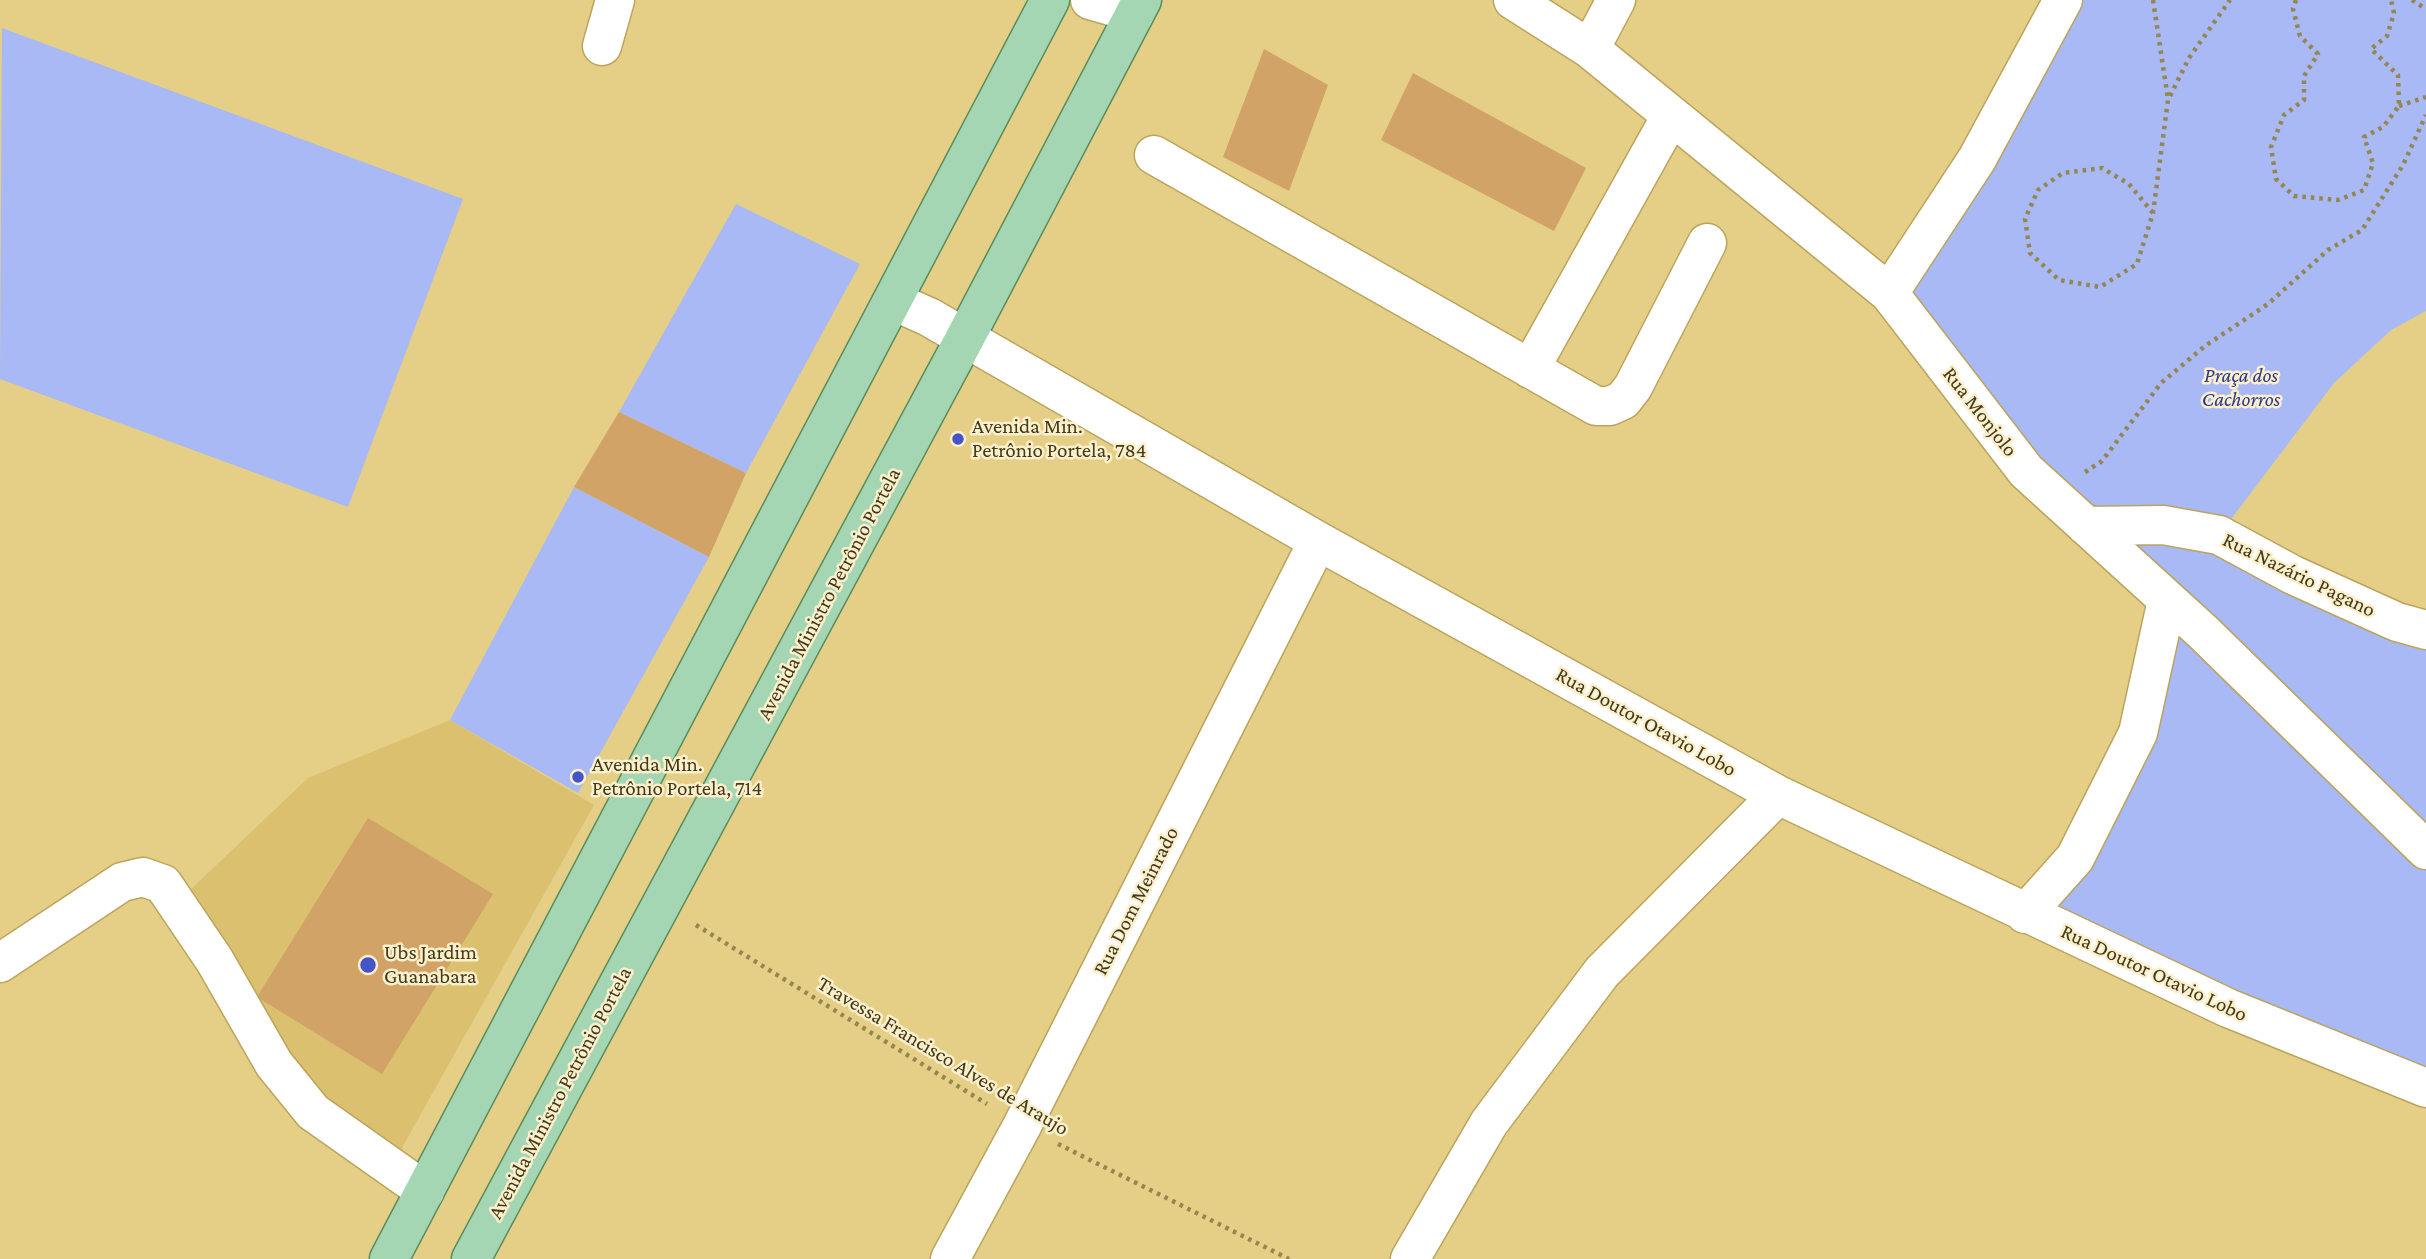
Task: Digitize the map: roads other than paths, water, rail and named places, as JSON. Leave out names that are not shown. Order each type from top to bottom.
[{"type":"main road","points":[[389,1259],[1050,0]]},
{"type":"main road","name":"Avenida Ministro Petrônio Portela","points":[[471,1259],[965,338],[1139,7]]},
{"type":"street","points":[[602,46],[615,0]]},
{"type":"street","points":[[1090,0],[1139,7]]},
{"type":"street","name":"Rua Monjolo","points":[[1513,0],[1590,49],[1889,293],[2026,471],[2167,600],[2426,850]]},
{"type":"street","points":[[1590,49],[1616,0]]},
{"type":"street","points":[[1889,293],[1977,159],[2063,0]]},
{"type":"street","points":[[1530,369],[1671,116]]},
{"type":"street","points":[[1154,155],[1596,406],[1609,406],[1623,400],[1633,387],[1707,243]]},
{"type":"street","name":"Rua Doutor Otavio Lobo","points":[[894,301],[965,338],[1318,541],[1778,795],[2228,1008],[2426,1088]]},
{"type":"street","name":"Rua Nazário Pagano","points":[[2086,526],[2163,525],[2219,535],[2293,575],[2397,622],[2426,630]]},
{"type":"street","name":"Rua Dom Meinrado","points":[[950,1259],[1023,1126],[1318,541]]},
{"type":"street","points":[[2025,914],[2075,858],[2138,733],[2167,600]]},
{"type":"street","points":[[1410,1259],[1489,1123],[1602,972],[1778,795]]},
{"type":"street","points":[[0,963],[122,882],[143,877],[163,884],[215,961],[274,1064],[313,1112],[425,1191]]},
{"type":"place","name":"Avenida Min. Petrônio Portela, 784","points":[[958,439]]},
{"type":"place","name":"Avenida Min. Petrônio Portela, 714","points":[[578,777]]},
{"type":"place","name":"Ubs Jardim Guanabara","points":[[368,965]]},
{"type":"park label","name":"Praça dos Cachorros","points":[[2241,388]]}]
